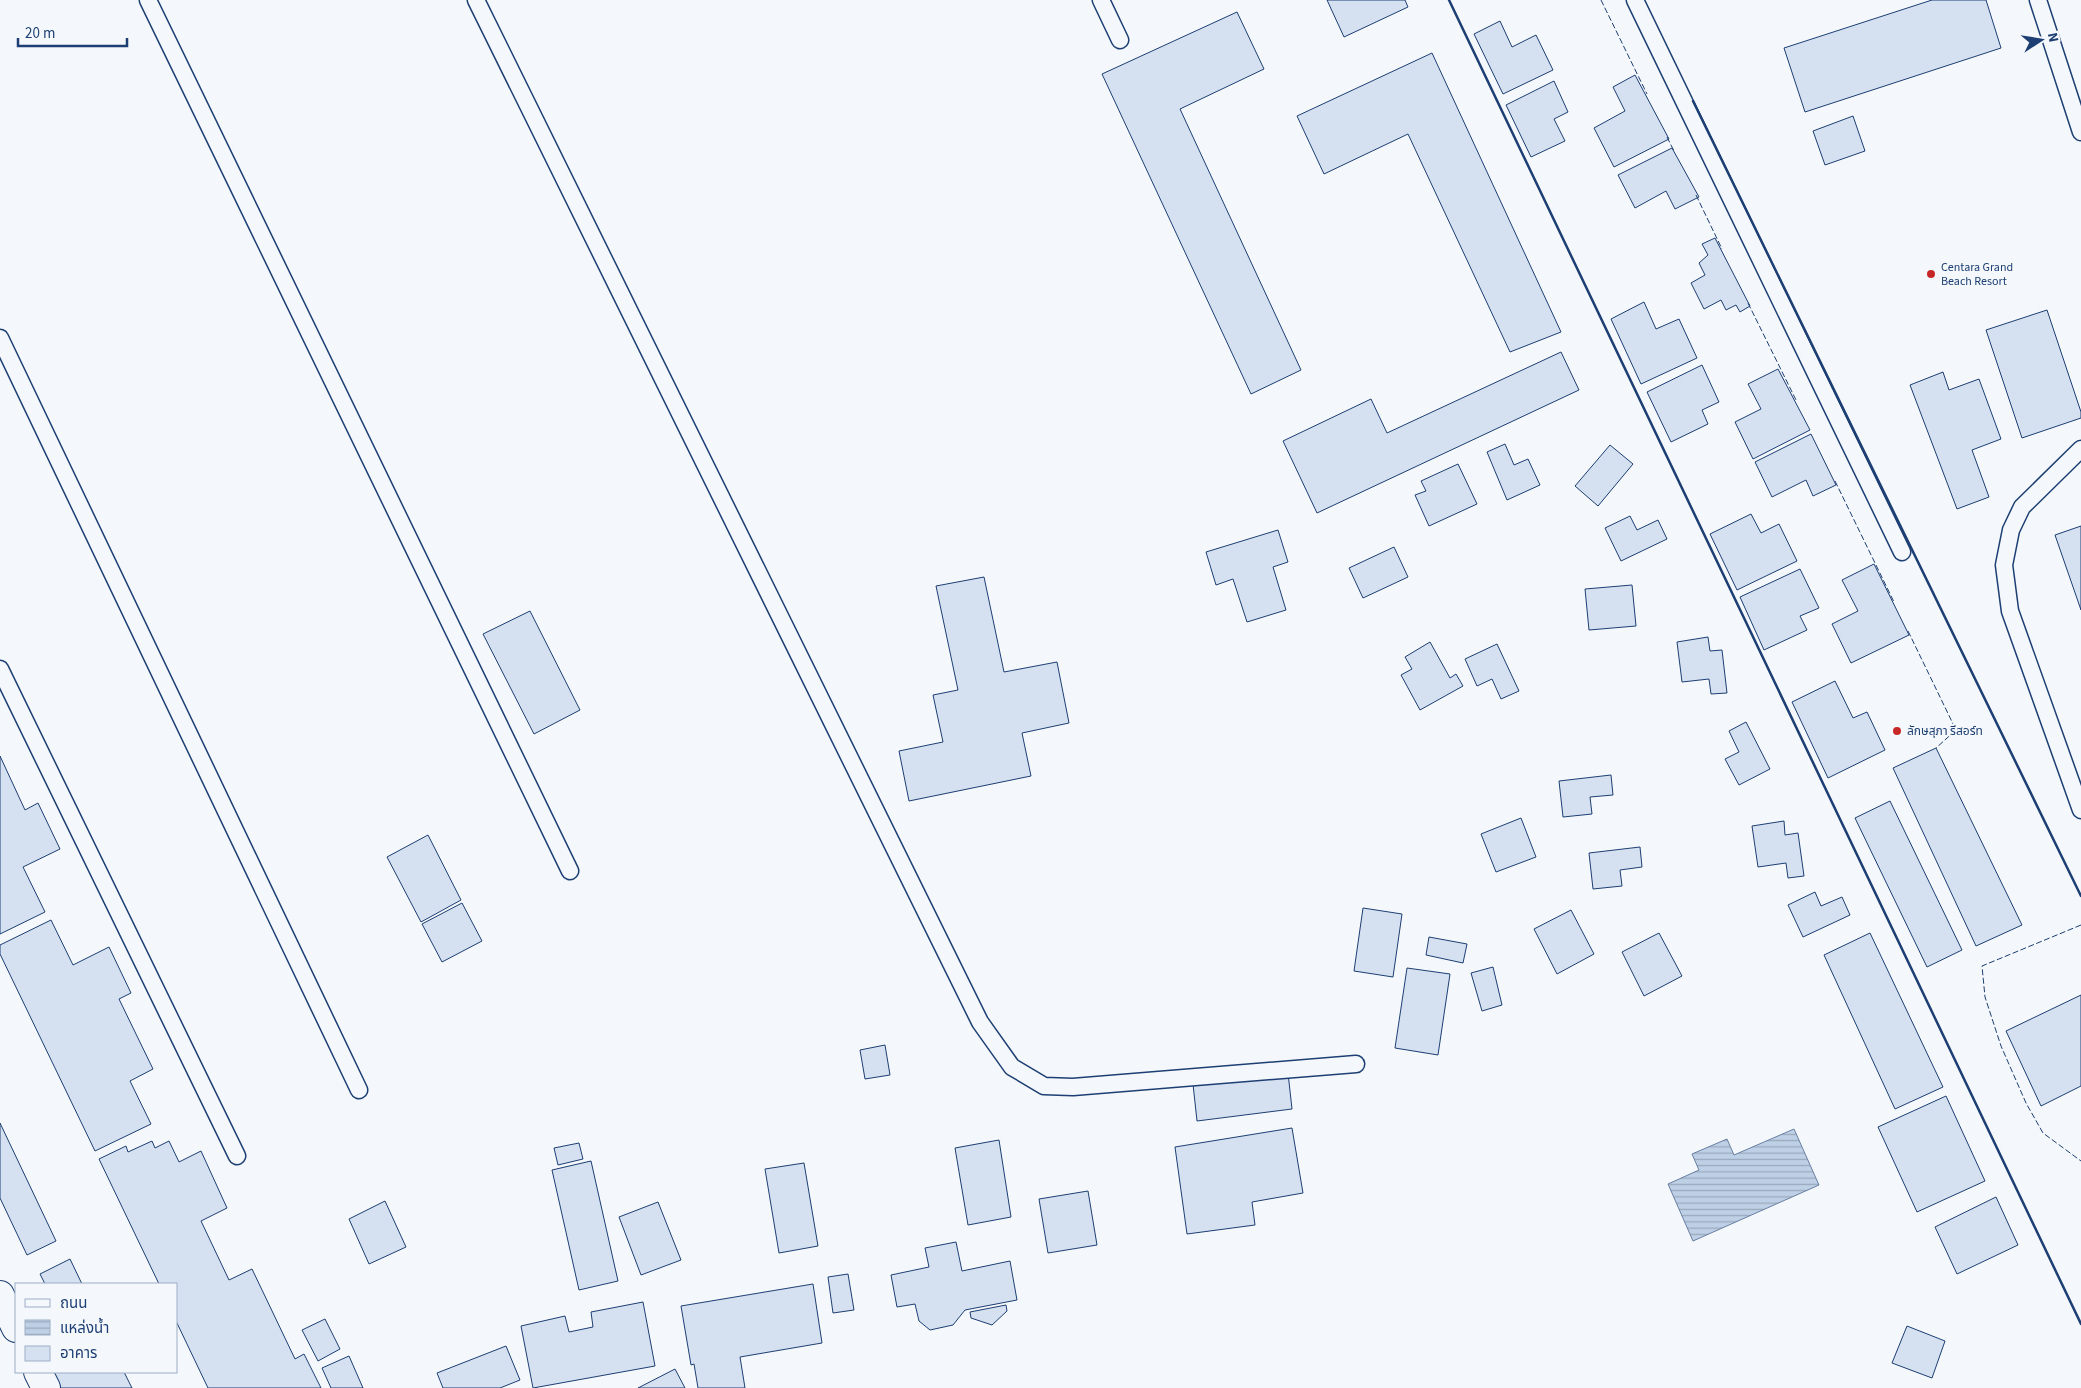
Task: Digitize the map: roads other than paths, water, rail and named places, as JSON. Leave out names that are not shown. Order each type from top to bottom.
[{"type":"street","points":[[0,1295],[15,1326]]},
{"type":"street","points":[[38,1373],[46,1388]]},
{"type":"lane","points":[[148,0],[570,871]]},
{"type":"lane","points":[[476,0],[980,1022],[1012,1067],[1044,1086],[1073,1087],[1356,1064]]},
{"type":"lane","points":[[1101,0],[1120,40]]},
{"type":"lane","points":[[1635,0],[1902,552]]},
{"type":"lane","points":[[2038,0],[2081,132]]},
{"type":"lane","points":[[0,338],[359,1090]]},
{"type":"lane","points":[[2081,448],[2022,507],[2011,530],[2004,565],[2010,611],[2081,810]]},
{"type":"lane","points":[[0,669],[237,1156]]},
{"type":"water","points":[[1794,1129],[1819,1185],[1693,1241],[1668,1184],[1699,1170],[1692,1154],[1727,1139],[1734,1155]]},
{"type":"place","name":"Centara Grand Beach Resort","points":[[1931,274]]},
{"type":"place","name":"ลักษสุภา รีสอร์ท","points":[[1897,731]]}]
